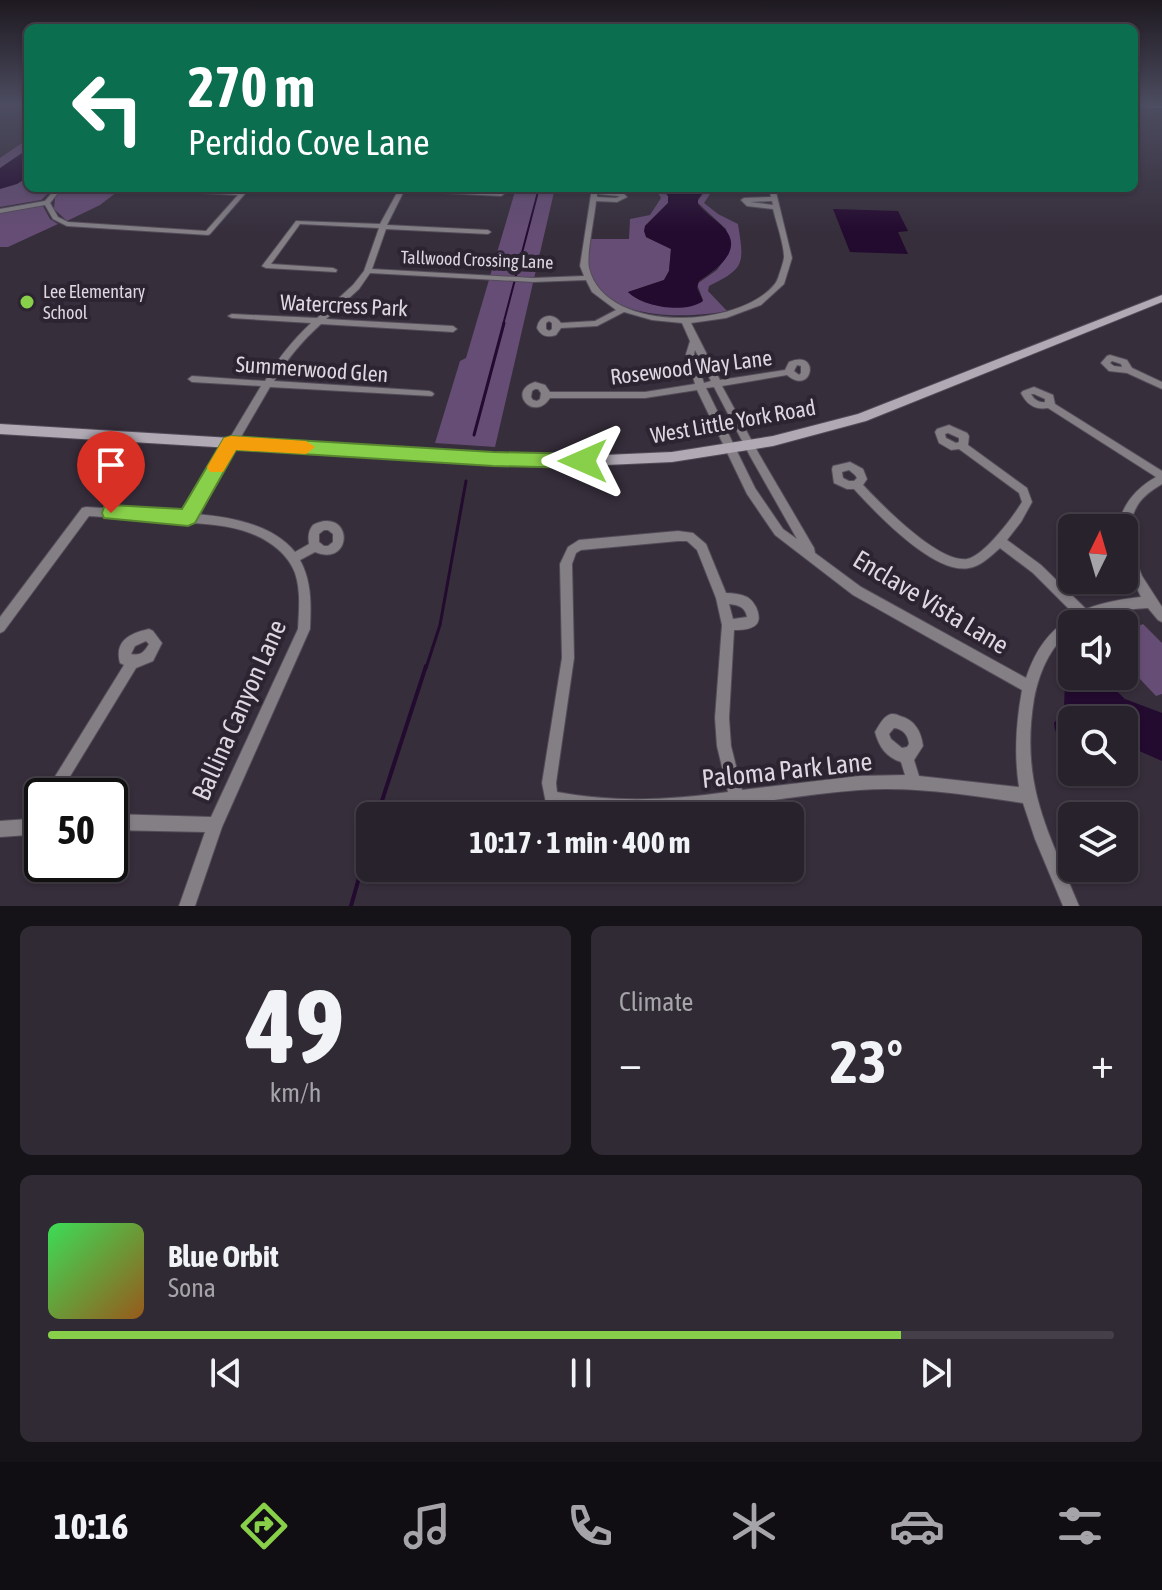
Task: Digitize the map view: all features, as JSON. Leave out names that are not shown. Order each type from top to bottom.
[{"type":"main road","name":"West Little York Road","points":[[0,429],[555,461],[672,457],[748,446],[837,426],[1162,298]]},
{"type":"street","points":[[0,211],[47,203],[56,192]]},
{"type":"street","points":[[47,203],[55,218],[67,224],[208,233],[244,192]]},
{"type":"street","points":[[188,518],[267,384],[298,340],[356,287],[368,271],[383,226],[401,192]]},
{"type":"street","points":[[462,192],[501,194]]},
{"type":"street","points":[[594,193],[585,278],[600,296],[624,309],[650,317],[686,321],[742,311],[765,300],[780,285],[788,267],[788,258],[773,192]]},
{"type":"street","points":[[333,270],[266,266],[298,222],[488,232]]},
{"type":"street","name":"Tallwood Crossing Lane","points":[[368,271],[533,280],[585,278]]},
{"type":"street","points":[[559,326],[597,323],[624,309]]},
{"type":"street","name":"Watercress Park","points":[[232,316],[453,329]]},
{"type":"street","points":[[686,321],[693,343]]},
{"type":"street","name":"Enclave Vista Lane","points":[[693,343],[703,356],[748,446],[813,556]]},
{"type":"street","name":"Enclave Vista Lane","points":[[693,343],[690,354],[701,388],[751,491],[779,532],[893,614],[1028,686]]},
{"type":"street","points":[[1129,370],[1162,386]]},
{"type":"street","name":"Rosewood Way Lane","points":[[547,395],[642,396],[790,372]]},
{"type":"street","name":"Summerwood Glen","points":[[192,379],[429,394]]},
{"type":"street","points":[[1050,405],[1162,478],[1136,496],[1125,514]]},
{"type":"street","points":[[857,485],[905,533],[948,559],[971,563],[999,541],[1025,507],[1025,495],[962,446]]},
{"type":"street","points":[[751,491],[771,485]]},
{"type":"street","name":"Ballina Canyon Lane","points":[[0,627],[86,511],[227,520],[269,534],[292,559],[304,579],[307,603],[304,629],[215,825],[187,906]]},
{"type":"street","name":"Paloma Park Lane","points":[[722,598],[702,547],[695,540],[678,536],[632,539],[586,543],[572,550],[566,564],[568,658],[549,783],[551,798],[581,805],[633,808],[686,805],[848,784],[914,782],[1028,796]]},
{"type":"street","points":[[999,541],[1037,569],[1078,610]]},
{"type":"street","points":[[292,559],[314,547]]},
{"type":"street","points":[[1138,581],[1162,616]]},
{"type":"street","points":[[728,625],[746,624],[753,620],[753,611],[748,603],[722,598],[728,625],[722,718],[724,746],[737,798]]},
{"type":"street","points":[[1101,610],[1129,602],[1150,602]]},
{"type":"street","points":[[1058,631],[1044,647],[1028,686],[1022,734],[1028,796],[1049,857],[1071,906]]},
{"type":"street","points":[[61,778],[132,663]]},
{"type":"street","points":[[906,755],[914,782]]},
{"type":"street","points":[[128,823],[215,825]]},
{"type":"street","points":[[0,829],[24,827]]},
{"type":"shaded area","points":[[16,147],[24,147],[24,192],[50,192],[41,200],[0,207],[0,158]]},
{"type":"shaded area","points":[[24,152],[24,180],[0,189],[0,168]]},
{"type":"shaded area","points":[[60,192],[117,192],[100,205],[67,221],[54,209],[55,198]]},
{"type":"shaded area","points":[[515,192],[554,192],[495,447],[435,443],[460,361],[466,358]]},
{"type":"shaded area","points":[[657,192],[664,192],[668,203],[645,226],[646,237],[671,249],[669,271],[664,280],[628,292],[654,305],[686,306],[703,300],[697,284],[717,270],[729,253],[726,229],[697,202],[704,192],[711,192],[704,203],[738,224],[740,263],[730,274],[709,286],[708,291],[727,311],[689,315],[645,312],[607,297],[594,283],[588,264],[591,239],[629,239],[630,219],[650,215],[661,198]]},
{"type":"shaded area","points":[[664,192],[704,192],[698,204],[729,234],[731,243],[721,264],[699,281],[697,288],[703,301],[686,307],[654,305],[628,292],[664,280],[669,271],[671,249],[646,237],[644,231],[645,226],[668,203]]},
{"type":"shaded area","points":[[43,206],[50,219],[58,224],[8,247],[0,247],[0,213]]},
{"type":"shaded area","points":[[833,209],[898,211],[908,231],[898,232],[908,254],[850,252]]},
{"type":"shaded area","points":[[1143,624],[1162,643],[1162,694],[1156,696],[1138,677],[1138,626]]},
{"type":"shaded area","points":[[1065,690],[1116,690],[1125,699],[1162,713],[1162,761],[1138,750],[1138,706],[1064,706]]},
{"type":"shaded area","points":[[1058,718],[1058,737],[1057,736],[1054,723]]},
{"type":"waterway","points":[[503,325],[538,192]]},
{"type":"waterway","points":[[474,435],[504,323]]},
{"type":"waterway","points":[[426,668],[440,625],[466,481]]},
{"type":"waterway","points":[[382,802],[426,666]]},
{"type":"waterway","points":[[351,906],[358,882]]},
{"type":"slow traffic","points":[[217,467],[231,443],[306,447]]},
{"type":"place","name":"Lee Elementary School","points":[[27,302]]},
{"type":"route","points":[[111,513],[188,518],[231,443],[493,459],[583,461]]}]
